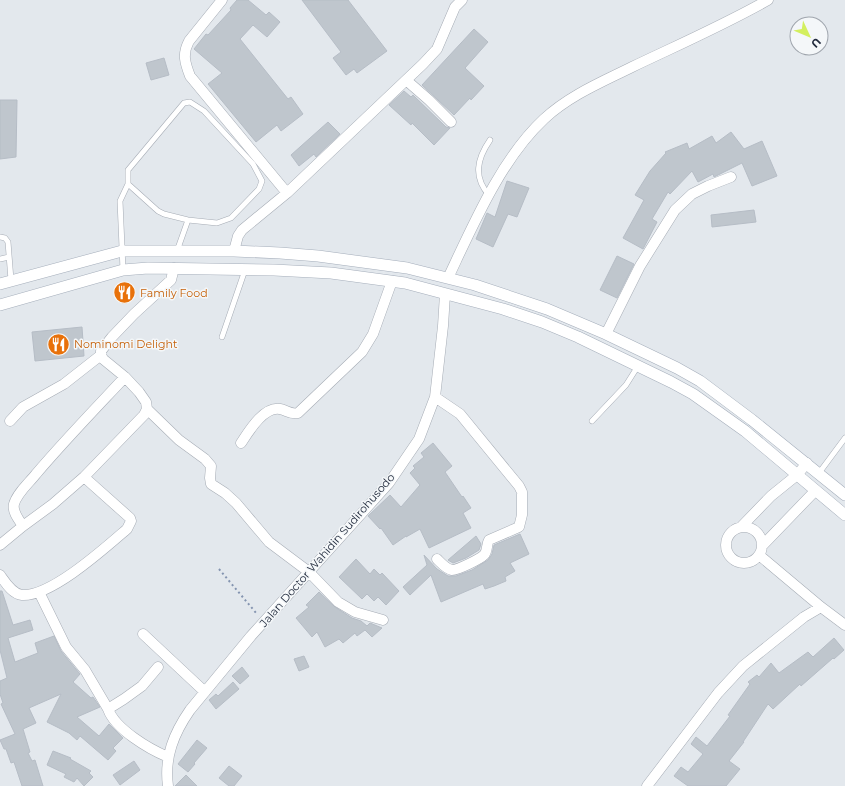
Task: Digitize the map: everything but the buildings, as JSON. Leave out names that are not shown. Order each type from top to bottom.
[{"type":"main road","points":[[5,282],[122,251],[234,251],[318,256],[407,268],[448,278],[475,285],[546,309],[606,334],[677,368],[700,381],[720,396],[807,463],[845,495]]},
{"type":"main road","points":[[264,270],[266,252]]},
{"type":"main road","points":[[0,305],[123,270],[174,268],[245,269],[331,273],[405,283],[503,309],[542,322],[578,337],[671,382],[693,394],[745,431],[845,515]]},
{"type":"main road","points":[[405,283],[407,268]]},
{"type":"main road","points":[[542,322],[546,309]]},
{"type":"main road","points":[[671,382],[677,368]]},
{"type":"main road","points":[[713,408],[720,396]]},
{"type":"street","points":[[222,0],[185,47],[184,62],[190,76],[287,193]]},
{"type":"street","points":[[234,251],[238,236],[242,230],[287,193],[437,49],[455,7],[462,0]]},
{"type":"street","points":[[448,278],[489,195],[518,147],[544,119],[582,91],[768,0]]},
{"type":"street","points":[[406,80],[430,100],[451,122]]},
{"type":"street","points":[[606,334],[640,266],[675,210],[692,194],[731,177]]},
{"type":"street","points":[[10,421],[23,407],[64,384],[101,355],[101,351],[112,337],[134,314],[171,280],[174,268]]},
{"type":"street","points":[[241,443],[255,423],[269,412],[279,408],[294,414],[298,413],[362,352],[373,334],[392,281]]},
{"type":"street","name":"Jalan Doctor Wahidin Sudirohusodo","points":[[168,786],[168,757],[174,737],[181,722],[264,622],[388,483],[419,439],[435,397],[445,294]]},
{"type":"street","points":[[0,545],[84,478],[144,415],[147,409],[146,402],[125,376],[107,364],[101,355]]},
{"type":"street","points":[[23,526],[14,508],[14,504],[20,493],[60,446],[125,376]]},
{"type":"street","points":[[435,397],[460,414],[522,492],[522,515],[519,527],[489,540],[487,543],[486,553],[484,555],[456,570],[447,568],[437,559]]},
{"type":"street","points":[[147,409],[179,440],[205,459],[211,466],[210,478],[213,486],[225,493],[236,503],[269,542],[309,572],[338,602],[356,612],[383,620]]},
{"type":"street","points":[[807,463],[797,475],[771,496],[741,527],[732,532],[726,540],[726,551],[732,559],[741,564],[751,562],[815,491]]},
{"type":"street","points":[[0,575],[18,594],[22,595],[39,592],[80,568],[130,525],[130,518],[84,478]]},
{"type":"street","points":[[741,527],[749,528],[756,532],[761,538],[761,551],[820,607],[845,625]]},
{"type":"street","points":[[39,592],[66,647],[85,670],[108,709],[109,714],[138,742],[168,757]]},
{"type":"street","points":[[648,786],[718,694],[743,666],[793,625],[820,607]]},
{"type":"street","points":[[143,634],[205,692]]},
{"type":"street","points":[[108,709],[124,700],[142,686],[158,667]]},
{"type":"lane","points":[[123,270],[120,201],[128,184],[128,170],[184,103],[190,102],[204,111],[253,164],[262,181],[259,189],[231,218],[217,224],[188,220],[158,211],[128,184]]},
{"type":"lane","points":[[489,195],[482,188],[478,168],[484,149],[490,140]]},
{"type":"lane","points":[[177,251],[188,220]]},
{"type":"lane","points":[[0,238],[5,238],[8,242],[9,257],[5,282]]},
{"type":"lane","points":[[0,259],[9,257]]},
{"type":"lane","points":[[222,337],[245,269]]},
{"type":"lane","points":[[592,421],[626,385],[638,366]]},
{"type":"lane","points":[[819,473],[845,438]]},
{"type":"path","points":[[219,569],[264,622]]},
{"type":"place","name":"Family Food","points":[[124,293]]},
{"type":"place","name":"Nominomi Delight","points":[[58,344]]}]
